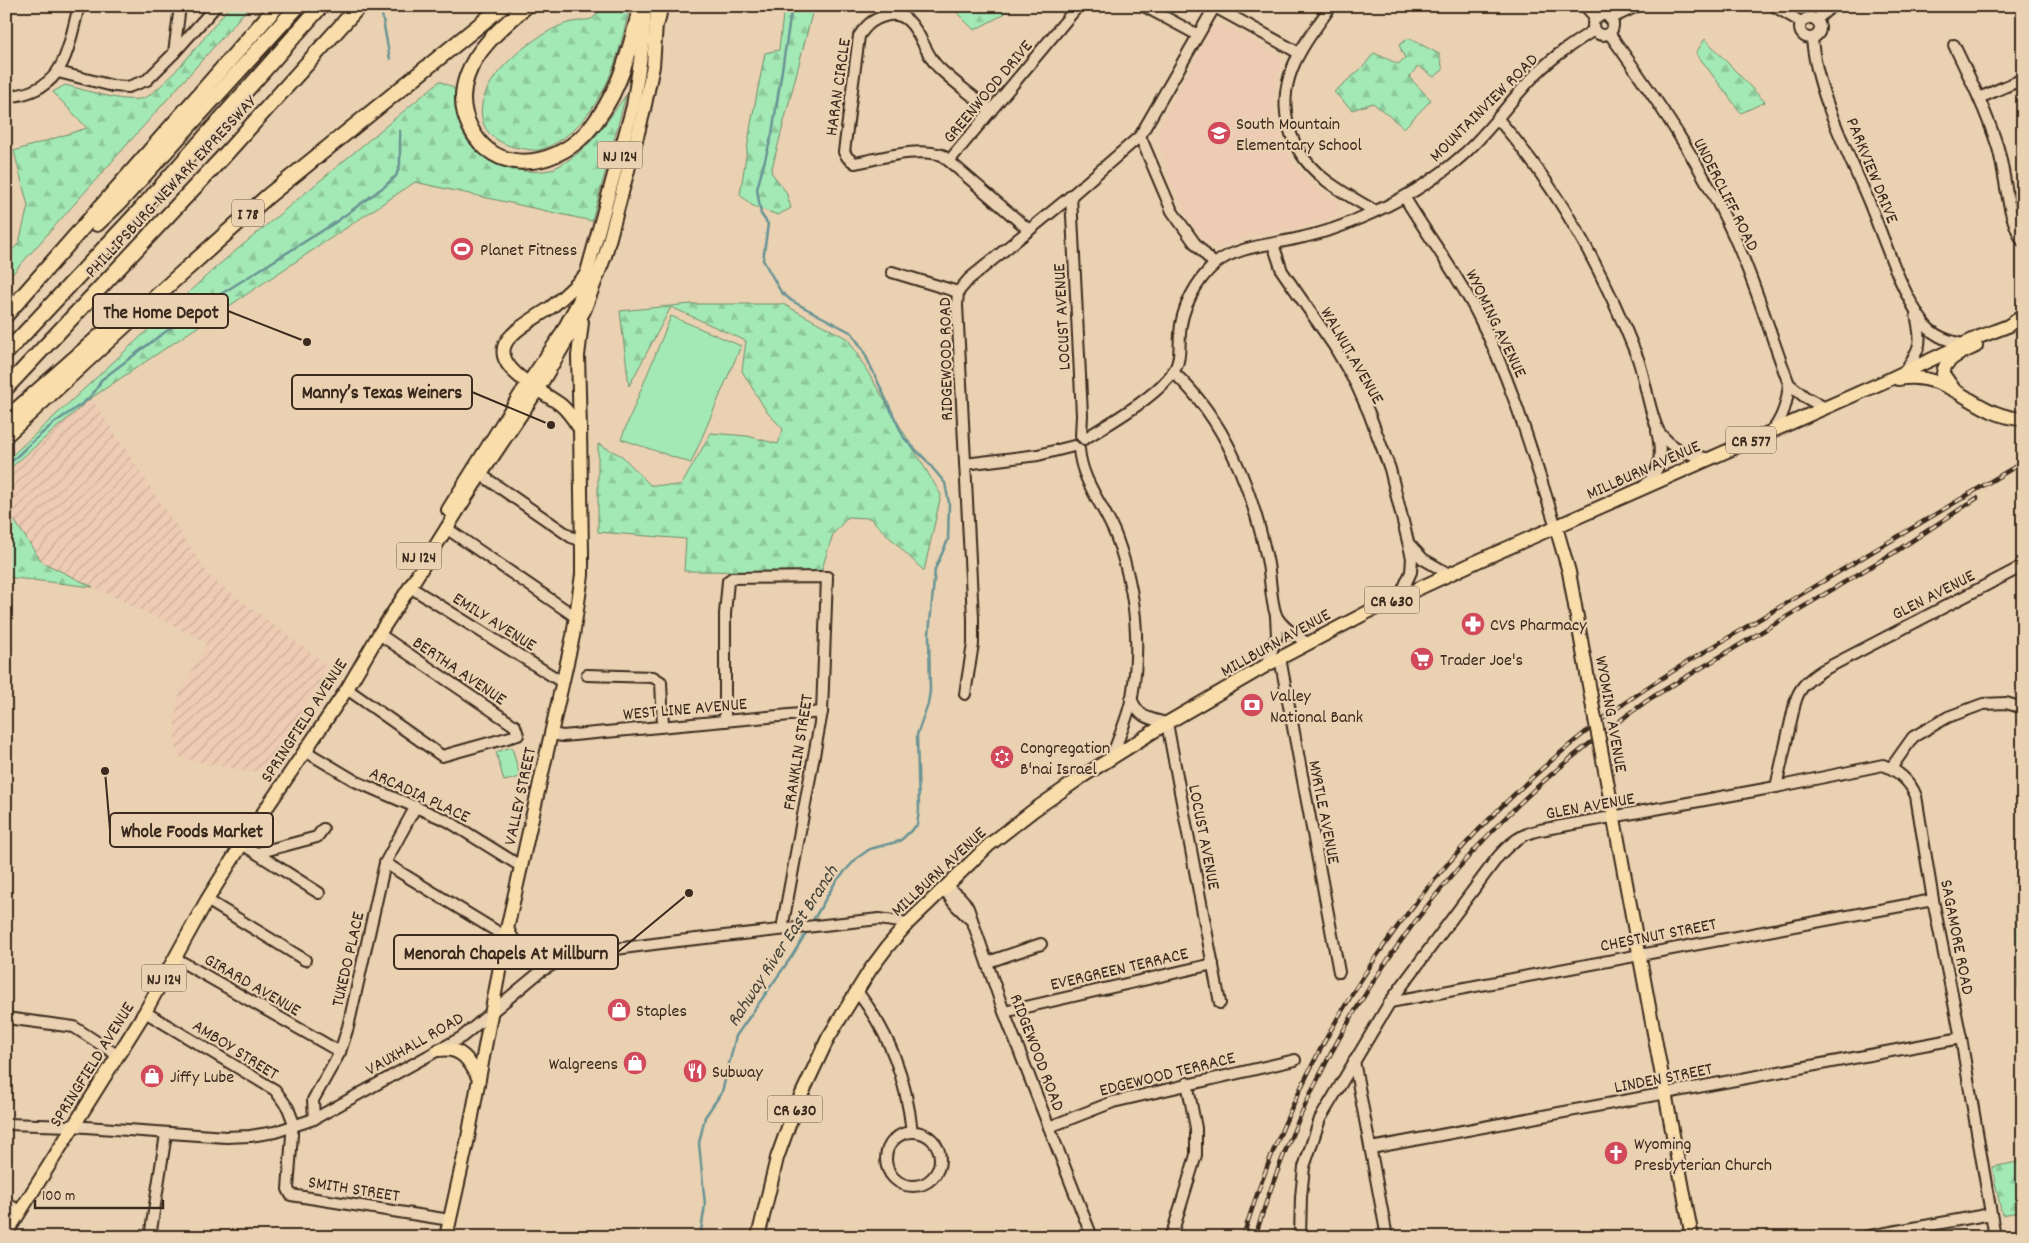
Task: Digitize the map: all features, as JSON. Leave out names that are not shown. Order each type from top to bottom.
[{"type":"highway","name":"PHILLIPSBURG-NEWARK EXPRESSWAY","points":[[6,315],[277,6]]},
{"type":"highway","points":[[40,276],[118,204],[298,6]]},
{"type":"highway","name":"PHILLIPSBURG-NEWARK EXPRESSWAY","points":[[6,353],[152,196],[321,6]]},
{"type":"highway","name":"PHILLIPSBURG-NEWARK EXPRESSWAY","points":[[6,388],[222,158],[359,6]]},
{"type":"highway","name":"I 78","points":[[6,436],[173,281],[292,176],[503,6]]},
{"type":"highway","points":[[526,6],[489,42],[476,59],[467,75],[463,98],[467,122],[479,142],[504,158],[527,162],[542,160],[560,153],[577,142],[592,126],[607,105],[620,80],[643,6]]},
{"type":"highway","points":[[6,419],[113,324],[173,281]]},
{"type":"main road","name":"SPRINGFIELD AVENUE","points":[[6,1234],[145,1012],[207,900],[242,844],[346,689],[480,474],[533,386],[579,301],[633,106],[643,43],[643,6]]},
{"type":"main road","name":"SPRINGFIELD AVENUE","points":[[379,634],[393,599],[474,467],[533,386],[584,311],[605,256],[643,114],[653,66],[658,10]]},
{"type":"main road","points":[[580,429],[566,410],[512,371],[505,361],[506,345],[510,336],[552,306],[587,274]]},
{"type":"main road","name":"VALLEY STREET","points":[[446,1237],[479,1079],[490,1014],[576,617],[582,575],[578,356],[584,311]]},
{"type":"main road","name":"MILLBURN AVENUE","points":[[758,1237],[778,1158],[794,1111],[828,1038],[857,991],[888,946],[908,923],[989,845],[1034,810],[1167,723],[1307,643],[1400,596],[1888,380],[1963,344],[2008,326],[2023,316]]},
{"type":"main road","points":[[1955,390],[1943,374],[1945,366],[1950,360],[2008,326]]},
{"type":"main road","name":"CR 577","points":[[1888,380],[1917,376],[1936,381],[1993,412],[2009,418],[2023,419]]},
{"type":"main road","name":"WYOMING AVENUE","points":[[1556,527],[1569,572],[1664,1094],[1692,1237]]},
{"type":"main road","points":[[507,933],[526,953],[532,955],[570,955]]},
{"type":"main road","points":[[439,1050],[450,1049],[462,1053],[471,1062],[479,1079]]},
{"type":"street","points":[[6,97],[29,94],[40,88],[58,72],[65,58],[79,6]]},
{"type":"street","points":[[174,53],[180,6]]},
{"type":"street","points":[[58,72],[113,86],[128,87],[147,80],[216,6]]},
{"type":"street","name":"GREENWOOD DRIVE","points":[[1029,230],[949,161],[1078,6]]},
{"type":"street","points":[[1144,6],[1198,35]]},
{"type":"street","points":[[1215,6],[1299,53]]},
{"type":"street","name":"RIDGEWOOD ROAD","points":[[965,694],[973,644],[973,618],[957,305],[958,292],[969,278],[1071,196],[1140,136],[1215,6]]},
{"type":"street","points":[[1331,6],[1299,53],[1291,71],[1285,92],[1285,111],[1293,139],[1302,156],[1322,178],[1375,212]]},
{"type":"street","points":[[1585,6],[1596,18]]},
{"type":"street","points":[[1610,19],[1612,27],[1609,33],[1599,34],[1594,30],[1593,24],[1596,18],[1602,16],[1610,19],[1637,6]]},
{"type":"street","points":[[1774,6],[1801,22]]},
{"type":"street","points":[[1816,20],[1832,6]]},
{"type":"street","name":"HARAN CIRCLE","points":[[949,161],[942,155],[931,152],[855,163],[844,152],[859,36],[868,23],[888,15],[898,16],[907,20],[919,34],[928,54],[937,66],[991,111]]},
{"type":"street","points":[[1806,18],[1816,20],[1820,25],[1820,32],[1812,38],[1802,35],[1799,29],[1801,22],[1806,18]]},
{"type":"street","name":"MOUNTAINVIEW ROAD","points":[[1173,372],[1179,358],[1180,331],[1186,308],[1195,290],[1214,264],[1239,252],[1324,232],[1405,198],[1448,168],[1498,119],[1538,72],[1594,30]]},
{"type":"street","name":"UNDERCLIFF ROAD","points":[[1609,33],[1655,98],[1702,172],[1739,248],[1789,384],[1788,400],[1784,414],[1773,430]]},
{"type":"street","name":"PARKVIEW DRIVE","points":[[1812,38],[1813,54],[1821,86],[1892,260],[1916,310],[1934,333],[1952,342],[1963,344]]},
{"type":"street","points":[[1954,45],[1979,98],[1998,148],[2011,218],[2023,242]]},
{"type":"street","points":[[1979,98],[2023,79]]},
{"type":"street","points":[[1498,119],[1521,145],[1552,188],[1594,260],[1638,360],[1656,426],[1661,455],[1650,481],[1640,490]]},
{"type":"street","points":[[1140,136],[1172,211],[1189,236],[1214,264]]},
{"type":"street","name":"LOCUST AVENUE","points":[[1071,196],[1083,438]]},
{"type":"street","name":"WYOMING AVENUE","points":[[1405,198],[1422,227],[1450,267],[1480,319],[1522,418],[1556,527]]},
{"type":"street","name":"WALNUT AVENUE","points":[[1273,244],[1282,271],[1334,346],[1356,384],[1390,469],[1410,545],[1411,572],[1400,596]]},
{"type":"street","points":[[892,272],[958,292]]},
{"type":"street","name":"PARKVIEW DRIVE","points":[[1905,371],[1915,358],[1920,342],[1916,310]]},
{"type":"street","points":[[965,464],[1038,455],[1086,444],[1083,438],[1149,396],[1173,372],[1204,404],[1247,486],[1267,560],[1276,616],[1277,635],[1267,665]]},
{"type":"street","points":[[1789,384],[1805,397],[1824,408]]},
{"type":"street","points":[[1656,426],[1673,447],[1687,454],[1710,459]]},
{"type":"street","points":[[1077,447],[1083,473],[1104,509],[1116,535],[1126,566],[1133,599],[1136,630],[1136,662],[1131,699],[1110,759]]},
{"type":"street","points":[[480,474],[571,537],[582,541]]},
{"type":"street","points":[[446,528],[576,617]]},
{"type":"street","points":[[1410,545],[1423,559],[1448,574]]},
{"type":"street","name":"GLEN AVENUE","points":[[1300,1237],[1300,1197],[1307,1154],[1320,1119],[1390,1002],[1496,858],[1508,845],[1529,832],[1776,787],[1797,696],[1806,682],[1823,670],[2023,566]]},
{"type":"street","name":"FRANKLIN STREET","points":[[725,721],[725,614],[728,581],[732,578],[827,577],[822,712],[782,930]]},
{"type":"street","name":"EMILY AVENUE","points":[[410,587],[562,682]]},
{"type":"street","points":[[1276,616],[1284,626],[1307,643]]},
{"type":"street","name":"BERTHA AVENUE","points":[[346,689],[442,756],[517,736],[518,731],[515,726],[379,634]]},
{"type":"street","name":"MYRTLE AVENUE","points":[[1280,658],[1339,972]]},
{"type":"street","points":[[587,675],[653,677],[661,682],[663,726]]},
{"type":"street","points":[[1131,699],[1137,712],[1148,718],[1167,723]]},
{"type":"street","points":[[1776,787],[1883,765],[1891,768],[1913,737],[1948,717],[1983,704],[2006,703],[2023,708]]},
{"type":"street","name":"WEST LINE AVENUE","points":[[551,734],[563,736],[822,712]]},
{"type":"street","name":"LOCUST AVENUE","points":[[1167,723],[1220,1003]]},
{"type":"street","name":"ARCADIA PLACE","points":[[305,751],[357,782],[416,806],[448,822],[522,867]]},
{"type":"street","name":"SAGAMORE ROAD","points":[[1891,768],[1908,783],[1916,796],[1933,900],[1961,1038],[1996,1237]]},
{"type":"street","name":"TUXEDO PLACE","points":[[314,1119],[313,1106],[316,1092],[330,1073],[340,1052],[348,1027],[385,863],[416,806]]},
{"type":"street","points":[[257,853],[317,837],[323,829]]},
{"type":"street","points":[[242,844],[318,893]]},
{"type":"street","points":[[385,863],[507,933]]},
{"type":"street","name":"RIDGEWOOD ROAD","points":[[945,887],[955,906],[973,921],[1004,1012],[1092,1237]]},
{"type":"street","points":[[207,900],[305,960]]},
{"type":"street","name":"CHESTNUT STREET","points":[[1390,1002],[1933,900]]},
{"type":"street","name":"VAUXHALL ROAD","points":[[6,1124],[72,1126],[226,1137],[250,1136],[293,1127],[314,1119],[462,1037],[541,971],[570,955],[661,942],[879,919],[908,923]]},
{"type":"street","points":[[988,962],[1041,944]]},
{"type":"street","name":"GIRARD AVENUE","points":[[175,958],[340,1052]]},
{"type":"street","name":"EVERGREEN TERRACE","points":[[1004,1012],[1212,964]]},
{"type":"street","points":[[857,991],[880,1024],[895,1057],[905,1087],[912,1132]]},
{"type":"street","name":"AMBOY STREET","points":[[145,1012],[275,1090],[292,1116],[293,1127]]},
{"type":"street","points":[[6,1018],[74,1027],[117,1055]]},
{"type":"street","name":"LINDEN STREET","points":[[1371,1148],[1961,1038]]},
{"type":"street","name":"EDGEWOOD TERRACE","points":[[1049,1127],[1113,1102],[1186,1083],[1295,1060]]},
{"type":"street","points":[[1354,1061],[1387,1237]]},
{"type":"street","points":[[1169,1237],[1173,1231],[1196,1155],[1196,1128],[1186,1083]]},
{"type":"street","name":"SMITH STREET","points":[[293,1127],[288,1189],[291,1195],[450,1220]]},
{"type":"street","points":[[912,1132],[922,1133],[932,1139],[938,1148],[940,1160],[937,1170],[930,1179],[920,1184],[909,1185],[899,1181],[890,1174],[886,1157],[889,1147],[896,1138],[912,1132]]},
{"type":"street","points":[[150,1237],[166,1134]]},
{"type":"street","points":[[6,1203],[20,1211]]},
{"type":"street","points":[[1864,1237],[1991,1214]]},
{"type":"shaded area","name":"South Mountain Elementary School","points":[[1221,24],[1280,56],[1282,60],[1275,90],[1274,111],[1277,128],[1287,154],[1295,166],[1312,184],[1337,202],[1338,207],[1334,216],[1327,220],[1293,229],[1251,234],[1223,246],[1216,246],[1202,238],[1186,214],[1169,178],[1161,148],[1159,129],[1210,30]]},
{"type":"shaded area","points":[[91,398],[210,577],[328,666],[287,740],[269,766],[250,772],[181,758],[175,746],[175,714],[179,696],[207,642],[42,562],[6,508],[6,472]]},
{"type":"green space","points":[[230,6],[250,6],[6,281],[6,257],[19,243],[28,206],[14,151],[87,128],[53,92],[65,85],[122,99],[140,99],[149,95],[173,74]]},
{"type":"green space","points":[[601,6],[630,6],[622,41],[611,74],[604,89],[585,118],[561,140],[539,150],[510,146],[494,138],[486,130],[481,110],[485,94],[493,79],[505,64],[519,51],[549,31],[562,25],[592,19],[601,10]]},
{"type":"green space","points":[[784,6],[814,6],[771,172],[786,192],[791,208],[778,215],[753,206],[740,195],[765,53],[779,50]]},
{"type":"green space","points":[[956,6],[1011,6],[1001,16],[974,30],[958,14]]},
{"type":"green space","points":[[1409,38],[1439,54],[1443,70],[1434,77],[1418,66],[1409,77],[1431,100],[1404,128],[1373,103],[1352,110],[1334,92],[1363,67],[1374,53],[1398,64],[1405,58],[1399,45]]},
{"type":"green space","points":[[1705,39],[1765,102],[1741,113],[1696,53]]},
{"type":"green space","points":[[440,81],[454,88],[460,126],[472,146],[491,161],[502,166],[526,171],[553,169],[579,153],[601,130],[626,95],[592,221],[415,182],[91,398],[6,472],[6,461],[215,268]]},
{"type":"green space","points":[[691,304],[783,304],[848,339],[941,495],[924,571],[870,518],[848,517],[833,534],[821,572],[684,571],[686,539],[598,532],[598,444],[622,456],[650,485],[681,486],[711,433],[747,436],[778,444],[783,429],[767,412],[742,371],[746,341],[671,307],[629,386],[620,311]]},
{"type":"green space","points":[[671,316],[741,346],[691,463],[621,439]]},
{"type":"green space","points":[[6,508],[42,562],[93,587],[6,577]]},
{"type":"green space","points":[[512,747],[520,777],[504,781],[496,752]]},
{"type":"green space","points":[[2014,882],[2023,891],[2023,989],[2018,989]]},
{"type":"green space","points":[[2023,1161],[2023,1211],[2002,1215],[1992,1167]]},
{"type":"waterway","name":"Rahway River East Branch","points":[[792,6],[772,134],[757,189],[761,214],[768,224],[763,260],[781,292],[792,301],[852,333],[863,350],[904,438],[945,483],[949,503],[948,540],[935,569],[929,634],[930,691],[928,704],[917,735],[919,810],[917,825],[900,841],[870,849],[857,858],[836,881],[811,924]]},
{"type":"waterway","points":[[381,9],[390,59]]},
{"type":"waterway","points":[[6,467],[53,424],[87,400],[101,380],[158,337],[221,294],[333,224],[385,186],[396,176],[400,165],[400,131]]},
{"type":"waterway","name":"Rahway River East Branch","points":[[700,1237],[705,1205],[699,1143],[705,1117],[722,1092],[736,1036],[792,956],[807,931]]},
{"type":"railway","points":[[1243,1237],[1270,1158],[1303,1084],[1341,1013],[1384,946],[1432,882],[1486,822],[1545,766],[1609,714],[1646,688],[2023,462]]},
{"type":"railway","points":[[1255,1237],[1276,1176],[1300,1117],[1328,1059],[1359,1004],[1394,951],[1432,900],[1473,851],[1518,805],[1566,762],[1651,698],[1895,552],[1977,498]]},
{"type":"place","name":"South Mountain Elementary School","points":[[1219,133]]},
{"type":"place","name":"Planet Fitness","points":[[462,249]]},
{"type":"place","name":"The Home Depot","points":[[307,342]]},
{"type":"place","name":"Manny’s Texas Weiners","points":[[551,425]]},
{"type":"place","name":"CVS Pharmacy","points":[[1473,624]]},
{"type":"place","name":"Trader Joe's","points":[[1422,659]]},
{"type":"place","name":"Valley National Bank","points":[[1252,705]]},
{"type":"place","name":"Congregation B'nai Israel","points":[[1002,757]]},
{"type":"place","name":"Whole Foods Market","points":[[105,771]]},
{"type":"place","name":"Menorah Chapels At Millburn","points":[[689,893]]},
{"type":"place","name":"Staples","points":[[619,1010]]},
{"type":"place","name":"Walgreens","points":[[635,1063]]},
{"type":"place","name":"Subway","points":[[695,1071]]},
{"type":"place","name":"Jiffy Lube","points":[[152,1076]]},
{"type":"place","name":"Wyoming Presbyterian Church","points":[[1616,1153]]}]
